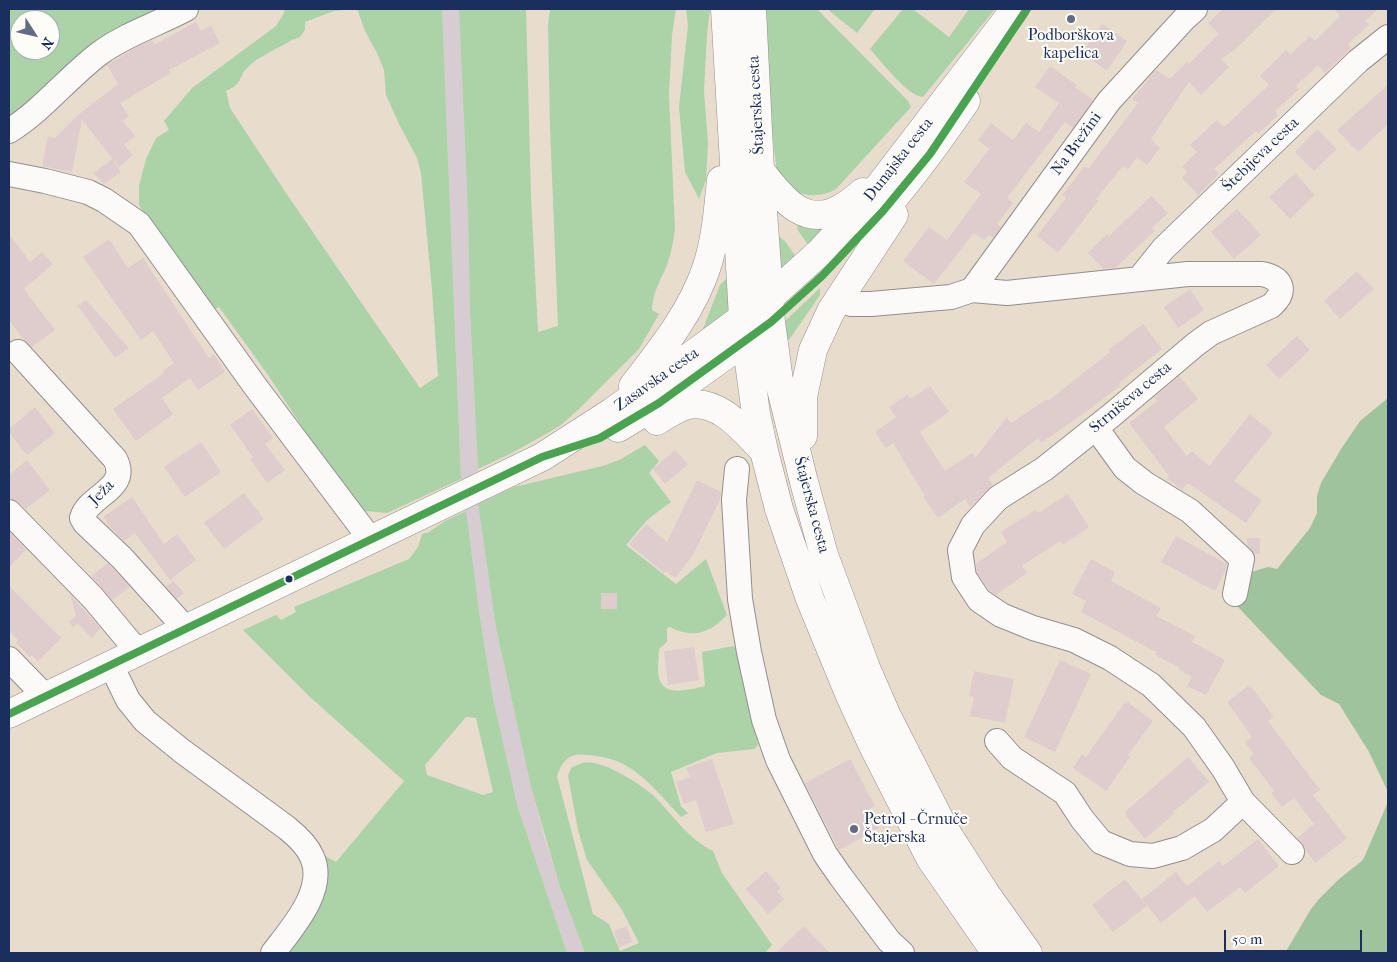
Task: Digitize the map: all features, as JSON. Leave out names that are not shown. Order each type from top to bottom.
[{"type":"main road","name":"Štajerska cesta","points":[[725,9],[744,329],[764,452],[779,509],[794,555],[830,649],[869,738],[930,858],[996,953]]},
{"type":"main road","name":"Štajerska cesta","points":[[752,9],[760,170],[770,310],[779,380],[824,555],[860,654],[887,716],[945,830],[986,894],[1028,953]]},
{"type":"main road","name":"Dunajska cesta","points":[[770,310],[810,261],[870,198],[1015,9]]},
{"type":"main road","name":"Dunajska cesta","points":[[770,310],[822,276],[876,218],[930,154],[1027,9]]},
{"type":"main road","points":[[612,412],[654,361],[695,295],[707,267],[715,236],[730,101]]},
{"type":"main road","points":[[804,482],[803,397],[813,350],[832,311],[930,154]]},
{"type":"main road","points":[[760,170],[786,202],[799,210],[816,214],[840,209],[890,172]]},
{"type":"main road","name":"Zasavska cesta","points":[[9,714],[542,457],[744,329],[770,310]]},
{"type":"main road","name":"Zasavska cesta","points":[[542,457],[600,438],[660,403],[744,329]]},
{"type":"main road","points":[[600,438],[628,438],[678,409],[699,404],[722,412],[764,452]]},
{"type":"street","points":[[9,131],[34,113],[70,78],[100,53],[122,40],[186,9]]},
{"type":"street","name":"Na Brežini","points":[[972,290],[1109,101],[1184,18],[1195,9]]},
{"type":"street","name":"Štebijeva cesta","points":[[1139,279],[1163,249],[1358,61],[1388,37]]},
{"type":"street","points":[[9,174],[88,192],[104,200],[139,224],[249,378],[371,540]]},
{"type":"street","name":"Strniševa cesta","points":[[851,304],[951,297],[972,290],[1007,292],[1188,274],[1262,274],[1272,276],[1278,281],[1282,290],[1280,298],[1271,306],[1211,333],[1044,469],[998,498],[973,525],[960,550],[964,577],[979,600],[1002,615],[1033,628],[1074,640],[1110,658],[1151,685],[1194,727],[1223,768],[1243,802],[1292,852]]},
{"type":"street","name":"Ježa","points":[[18,352],[115,459],[119,467],[119,473],[112,487],[84,512],[82,518],[85,523],[122,558],[186,629]]},
{"type":"street","points":[[1096,428],[1125,468],[1144,483],[1190,510],[1242,559],[1235,594]]},
{"type":"street","points":[[737,469],[734,500],[740,599],[749,652],[767,728],[778,760],[826,854],[841,878],[889,941],[902,953]]},
{"type":"street","points":[[9,512],[93,598],[138,652]]},
{"type":"street","points":[[9,659],[45,696]]},
{"type":"street","points":[[111,665],[128,700],[145,721],[182,751],[287,828],[302,841],[313,858],[316,872],[313,892],[301,914],[273,953]]},
{"type":"street","points":[[997,741],[1012,758],[1065,793],[1082,820],[1101,842],[1130,854],[1153,856],[1182,848],[1213,830],[1243,802]]},
{"type":"shaded area","points":[[442,9],[459,9],[478,504],[496,628],[531,787],[545,839],[560,887],[585,953],[567,953],[518,808],[493,698],[480,618],[461,479]]},
{"type":"green space","points":[[9,9],[175,9],[9,125]]},
{"type":"green space","points":[[284,9],[357,9],[442,9],[461,479],[387,513],[365,511],[347,495],[268,375],[219,307],[213,310],[158,235],[139,205],[139,186],[146,159],[156,138],[169,130],[164,121],[192,88],[276,26],[284,13]],"holes":[[[357,9],[365,31],[384,70],[386,95],[417,158],[421,173],[438,376],[420,388],[230,108],[226,91],[235,86],[244,71],[256,60],[300,37],[305,30],[305,22],[334,11]]]},
{"type":"green space","points":[[459,9],[526,9],[531,196],[538,332],[558,326],[550,128],[548,25],[550,9],[676,9],[672,35],[669,95],[675,230],[668,261],[655,292],[652,310],[659,314],[639,349],[561,425],[512,453],[478,469],[470,312],[468,214]]},
{"type":"green space","points":[[686,9],[710,9],[704,91],[708,144],[706,180],[699,199],[685,172],[679,107],[688,25]]},
{"type":"green space","points":[[764,9],[817,9],[908,101],[911,107],[836,189],[830,192],[815,195],[793,194],[778,179],[766,81]]},
{"type":"green space","points":[[827,9],[875,9],[857,33]]},
{"type":"green space","points":[[903,9],[913,9],[949,37],[969,9],[995,9],[923,97],[910,91],[903,85],[870,49]]},
{"type":"green space","points":[[800,221],[829,223],[809,246],[797,229]]},
{"type":"green space","points":[[777,235],[784,240],[797,258],[779,272]]},
{"type":"green space","points":[[726,279],[731,316],[701,334],[720,285]]},
{"type":"green space","points":[[820,288],[820,295],[789,340],[784,322]]},
{"type":"green space","points":[[1388,398],[1388,792],[1369,752],[1339,704],[1321,695],[1238,607],[1240,591],[1251,572],[1268,567],[1277,569],[1310,528],[1317,513],[1317,496],[1321,483],[1341,449],[1360,421]]},
{"type":"green space","points":[[645,445],[659,461],[649,473],[671,502],[647,520],[626,545],[676,584],[706,559],[727,615],[708,630],[701,632],[686,633],[670,627],[667,628],[667,642],[659,649],[659,678],[666,688],[672,690],[679,691],[705,686],[702,652],[733,646],[738,650],[758,744],[755,749],[717,753],[671,772],[681,806],[688,813],[681,817],[646,780],[630,768],[613,760],[582,754],[572,756],[561,766],[557,776],[593,914],[609,924],[620,951],[639,943],[622,910],[587,860],[578,830],[568,776],[571,768],[582,763],[599,764],[620,773],[640,785],[654,796],[688,833],[713,851],[722,873],[772,945],[765,953],[585,953],[560,887],[531,787],[496,628],[478,504],[514,487],[606,465],[621,459]]},
{"type":"green space","points":[[466,511],[493,698],[518,808],[567,953],[278,953],[304,917],[313,849],[336,862],[404,781],[310,697],[243,630],[276,615],[281,620],[296,612],[294,607],[409,559],[418,547],[422,534],[429,532],[445,521]],"holes":[[[466,717],[476,718],[493,792],[483,795],[427,775],[425,765]]]},
{"type":"green space","points":[[1388,802],[1388,953],[1285,953],[1319,899],[1339,879],[1363,860]]},
{"type":"building","points":[[1223,9],[1276,9],[1237,48],[1221,59],[1229,67],[1201,95],[1189,82],[1151,139],[1160,148],[1147,165],[1137,157],[1128,169],[1123,166],[1096,199],[1098,201],[1058,253],[1037,236],[1066,198],[1062,195],[1085,166],[1088,169],[1138,103],[1132,99],[1156,70],[1170,79],[1187,62],[1189,64],[1219,34],[1208,23]]},
{"type":"building","points":[[1334,9],[1378,9],[1365,21],[1369,25],[1348,44],[1351,48],[1325,73],[1318,65],[1296,86],[1299,89],[1275,111],[1278,115],[1258,134],[1256,131],[1214,169],[1219,174],[1198,195],[1182,178],[1187,172],[1182,167],[1197,152],[1190,145],[1217,120],[1224,127],[1269,85],[1260,76],[1286,50],[1290,55],[1310,36],[1315,41],[1340,16]]},
{"type":"building","points":[[196,22],[201,31],[211,26],[220,43],[169,70],[171,73],[120,103],[129,116],[123,121],[135,136],[124,145],[133,155],[119,167],[82,120],[72,172],[42,166],[48,136],[55,138],[78,115],[118,84],[107,65],[137,47],[152,40],[154,45]]},
{"type":"building","points":[[1102,24],[1127,41],[1107,71],[1082,53]]},
{"type":"building","points":[[1050,66],[1077,85],[1075,87],[1093,100],[1073,128],[1065,122],[1007,198],[1013,203],[997,224],[1001,227],[993,238],[989,235],[984,240],[974,233],[934,284],[903,261],[929,227],[947,240],[981,194],[964,182],[989,149],[978,140],[991,123],[1013,140],[1026,123],[1039,132],[1059,103],[1035,87]]},
{"type":"building","points":[[1388,85],[1388,124],[1358,152],[1337,130]]},
{"type":"building","points":[[1317,129],[1337,149],[1314,171],[1295,152]]},
{"type":"building","points":[[112,159],[121,172],[104,184],[94,173]]},
{"type":"building","points":[[1295,173],[1315,195],[1290,219],[1269,197]]},
{"type":"building","points":[[1151,196],[1168,213],[1152,228],[1155,231],[1115,268],[1103,269],[1088,253]]},
{"type":"building","points":[[1237,209],[1261,235],[1234,259],[1211,232]]},
{"type":"building","points":[[9,234],[30,262],[42,252],[53,264],[24,289],[55,330],[32,347],[24,340],[9,320]]},
{"type":"building","points":[[109,239],[128,268],[143,258],[209,358],[214,354],[225,372],[198,390],[190,378],[162,398],[173,414],[136,441],[113,409],[164,373],[163,371],[174,363],[153,331],[141,340],[83,257]]},
{"type":"building","points":[[1357,271],[1374,289],[1340,319],[1324,301]]},
{"type":"building","points":[[1190,289],[1204,310],[1178,328],[1164,307]]},
{"type":"building","points":[[86,300],[129,348],[115,358],[78,306]]},
{"type":"building","points":[[1143,324],[1162,349],[1119,383],[1120,386],[1086,412],[1041,443],[1038,438],[988,478],[993,485],[970,507],[965,499],[938,518],[923,497],[925,496],[893,443],[886,448],[875,432],[896,417],[889,407],[907,395],[910,399],[930,386],[949,412],[920,432],[945,471],[972,453],[975,458],[1007,417],[1011,423],[1047,399],[1048,401],[1110,352],[1108,350]]},
{"type":"building","points":[[1297,336],[1310,350],[1279,379],[1266,365]]},
{"type":"building","points":[[1179,376],[1198,399],[1164,427],[1187,456],[1192,451],[1209,466],[1250,414],[1273,433],[1234,481],[1262,500],[1246,523],[1188,483],[1182,490],[1167,478],[1169,476],[1129,423],[1157,401],[1154,398]]},
{"type":"building","points":[[35,407],[55,433],[27,455],[9,433],[9,429]]},
{"type":"building","points":[[252,409],[273,438],[265,444],[285,470],[267,483],[250,459],[253,457],[230,425]]},
{"type":"building","points":[[201,442],[221,472],[185,497],[164,467]]},
{"type":"building","points":[[675,450],[688,464],[665,484],[653,469]]},
{"type":"building","points":[[27,460],[50,490],[26,509],[18,502],[9,499],[9,475]]},
{"type":"building","points":[[697,480],[721,492],[720,500],[693,555],[675,578],[665,571],[664,573],[629,544],[646,524],[667,542]]},
{"type":"building","points":[[244,493],[264,519],[224,549],[204,523]]},
{"type":"building","points":[[1068,494],[1089,527],[1063,545],[1060,541],[1022,566],[1027,573],[996,595],[989,590],[977,572],[976,564],[1007,542],[1001,532],[1035,510],[1038,513]]},
{"type":"building","points":[[132,497],[164,544],[177,534],[196,560],[170,580],[135,533],[124,541],[103,517]]},
{"type":"building","points":[[9,531],[26,549],[9,568]]},
{"type":"building","points":[[1176,536],[1227,564],[1215,591],[1161,562]]},
{"type":"building","points":[[1247,538],[1260,538],[1260,554],[1255,554],[1247,545]]},
{"type":"building","points":[[1091,559],[1115,572],[1111,581],[1161,608],[1156,616],[1195,636],[1192,642],[1225,660],[1206,695],[1187,686],[1192,677],[1178,669],[1179,667],[1155,655],[1156,652],[1081,612],[1086,601],[1072,594]]},
{"type":"building","points":[[108,563],[130,587],[112,600],[91,576]]},
{"type":"building","points":[[173,581],[184,593],[177,599],[166,587]]},
{"type":"building","points":[[9,586],[61,638],[38,661],[32,655],[30,657],[16,643],[18,640],[9,631]]},
{"type":"building","points":[[601,593],[617,593],[617,609],[601,609]]},
{"type":"building","points":[[70,594],[100,628],[92,638],[78,624],[73,627],[69,622],[76,615]]},
{"type":"building","points":[[694,647],[699,680],[668,685],[664,651]]},
{"type":"building","points":[[1060,660],[1091,674],[1055,752],[1024,737]]},
{"type":"building","points":[[974,671],[1014,679],[1005,723],[970,716],[974,697],[969,696]]},
{"type":"building","points":[[1250,685],[1274,717],[1268,721],[1320,790],[1313,795],[1347,838],[1315,863],[1297,838],[1314,824],[1294,798],[1282,807],[1271,793],[1274,791],[1249,758],[1254,754],[1245,742],[1252,737],[1227,702]]},
{"type":"building","points":[[1126,701],[1153,721],[1128,755],[1130,757],[1106,791],[1073,768],[1082,754],[1086,757]]},
{"type":"building","points":[[1188,757],[1209,782],[1173,812],[1175,813],[1145,839],[1126,816],[1126,811]]},
{"type":"building","points":[[712,759],[734,824],[706,832],[696,800],[684,804],[676,782],[690,777],[686,768]]},
{"type":"building","points":[[850,759],[875,806],[869,809],[879,828],[839,850],[805,783]]},
{"type":"building","points":[[1258,839],[1279,866],[1245,893],[1240,887],[1207,912],[1195,896],[1161,923],[1142,899],[1176,872],[1187,886],[1219,861],[1223,866]]},
{"type":"building","points":[[766,871],[781,888],[777,891],[784,899],[768,914],[746,889]]},
{"type":"building","points":[[1125,879],[1147,906],[1113,932],[1092,905]]},
{"type":"building","points":[[627,926],[632,942],[619,947],[614,931]]},
{"type":"building","points":[[804,926],[830,953],[776,953]]},
{"type":"transit line","points":[[9,714],[542,457],[600,438],[659,403],[771,322],[822,276],[883,211],[930,154],[1027,9]]},
{"type":"place","name":"Podborškova kapelica","points":[[1071,19]]},
{"type":"place","name":"Petrol - Črnuče Štajerska","points":[[854,829]]}]
